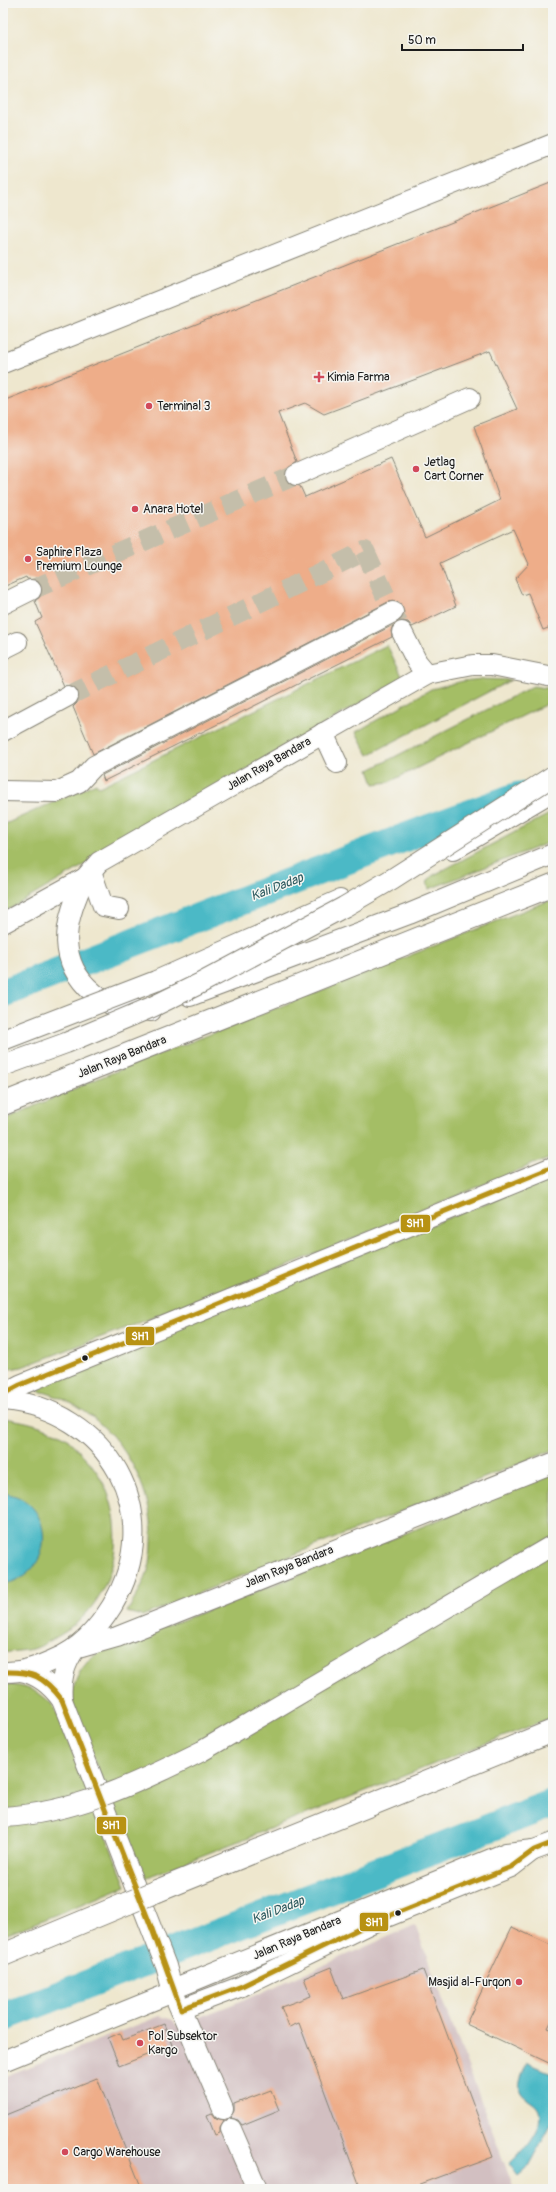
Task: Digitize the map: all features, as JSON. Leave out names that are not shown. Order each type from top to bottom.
[{"type":"main road","name":"Jalan Raya Bandara","points":[[3,1104],[553,885]]},
{"type":"main road","points":[[3,1955],[157,1891],[553,1732]]},
{"type":"street","points":[[3,363],[553,144]]},
{"type":"street","points":[[296,474],[470,398]]},
{"type":"street","points":[[3,604],[31,590]]},
{"type":"street","points":[[3,791],[57,792],[79,782],[94,766],[393,612]]},
{"type":"street","points":[[402,632],[417,662],[427,674]]},
{"type":"street","name":"Jalan Raya Bandara","points":[[3,923],[88,875],[100,862],[427,674],[473,665],[492,665],[553,677]]},
{"type":"street","points":[[3,747],[8,728],[68,696]]},
{"type":"street","points":[[323,733],[337,763]]},
{"type":"street","points":[[3,1066],[66,1043],[152,1007],[344,908],[553,776]]},
{"type":"street","points":[[3,1040],[156,981],[454,849],[553,791]]},
{"type":"street","points":[[3,1060],[151,1011],[409,914],[553,854]]},
{"type":"street","points":[[88,875],[103,906],[119,909]]},
{"type":"street","points":[[88,875],[73,908],[68,929],[67,952],[69,961],[80,979],[96,996],[118,1007],[151,1011]]},
{"type":"street","points":[[3,1394],[20,1385],[553,1167]]},
{"type":"street","points":[[3,1400],[31,1404],[46,1409],[71,1421],[91,1437],[115,1465],[130,1501],[134,1536],[128,1572],[117,1598],[100,1625],[75,1649],[65,1666],[62,1679],[62,1700]]},
{"type":"street","name":"Jalan Raya Bandara","points":[[75,1649],[117,1637],[553,1463]]},
{"type":"street","points":[[3,1817],[48,1812],[84,1803],[156,1774],[202,1752],[553,1545]]},
{"type":"street","points":[[11,1672],[47,1663],[75,1649]]},
{"type":"street","points":[[11,1672],[37,1675],[50,1685],[62,1700],[152,1929],[166,1966],[175,1997],[222,2109]]},
{"type":"street","name":"Jalan Raya Bandara","points":[[3,2061],[175,1997],[365,1917],[506,1853],[547,1848]]},
{"type":"street","points":[[231,2129],[257,2189]]},
{"type":"shaded area","points":[[415,1925],[514,2189],[3,2189],[3,2077],[160,2016],[173,2020],[177,2026],[251,1997]]},
{"type":"green space","points":[[387,645],[403,678],[3,913],[3,825],[96,783],[99,787]]},
{"type":"green space","points":[[481,679],[511,680],[368,755],[356,732],[431,689],[463,681]]},
{"type":"green space","points":[[533,686],[553,689],[553,701],[389,782],[374,784],[369,770]]},
{"type":"green space","points":[[553,812],[553,841],[429,889],[427,882],[432,876]]},
{"type":"green space","points":[[553,899],[553,1156],[242,1284],[22,1367],[3,1370],[3,1120],[99,1078]]},
{"type":"green space","points":[[553,1176],[553,1450],[142,1616],[127,1612],[148,1571],[151,1556],[152,1529],[147,1502],[138,1476],[125,1452],[108,1431],[88,1414],[65,1400],[39,1391],[40,1382]]},
{"type":"green space","points":[[3,1418],[28,1422],[43,1427],[70,1441],[99,1475],[110,1500],[115,1526],[114,1552],[108,1578],[96,1602],[78,1622],[55,1638],[38,1647],[28,1650],[3,1653]]},
{"type":"green space","points":[[553,1473],[553,1717],[140,1880],[73,1705],[74,1689],[78,1675],[82,1668],[93,1657],[99,1652],[377,1545]]},
{"type":"green space","points":[[3,1684],[19,1686],[32,1690],[44,1697],[55,1708],[126,1886],[3,1936]]},
{"type":"water","points":[[3,1493],[21,1498],[33,1509],[41,1522],[44,1538],[41,1553],[33,1567],[21,1578],[3,1584]]},
{"type":"water","points":[[527,2063],[553,2074],[553,2121],[527,2168],[518,2176],[509,2164],[532,2138],[539,2121],[540,2114],[537,2107],[521,2093],[520,2090],[519,2086],[521,2078]]},
{"type":"building","points":[[553,182],[553,626],[543,630],[528,593],[522,595],[515,579],[529,564],[513,529],[440,563],[456,606],[412,627],[408,622],[400,621],[404,612],[400,603],[394,601],[388,602],[93,754],[73,707],[78,702],[78,691],[74,686],[64,686],[35,622],[42,618],[35,601],[41,596],[41,585],[37,580],[27,579],[26,577],[3,587],[3,401]],"holes":[[[490,351],[517,409],[474,426],[500,500],[425,537],[391,459],[305,497],[300,486],[290,484],[286,480],[287,469],[297,462],[278,413],[305,403],[324,414]]]},
{"type":"building","points":[[393,625],[391,631],[392,637],[104,781],[102,775]]},
{"type":"building","name":"Masjid al-Furqon","points":[[512,1927],[553,1946],[553,2018],[548,2028],[553,2030],[553,2065],[466,2024]]},
{"type":"building","points":[[331,1967],[343,1999],[423,1970],[493,2157],[406,2189],[361,2189],[299,2023],[289,2027],[281,2007],[311,1996],[304,1978]]},
{"type":"building","name":"Pol Subsektor Kargo","points":[[164,2024],[172,2045],[119,2066],[108,2038],[120,2033],[123,2040]]},
{"type":"building","name":"Cargo Warehouse","points":[[97,2078],[142,2189],[3,2189],[3,2116]]},
{"type":"building","points":[[271,2090],[279,2110],[242,2125],[238,2120],[230,2118],[234,2111],[234,2104]]},
{"type":"building","points":[[212,2113],[216,2118],[224,2120],[220,2127],[220,2133],[215,2135],[207,2115]]},
{"type":"waterway","name":"Kali Dadap","points":[[3,993],[414,834],[519,796]]},
{"type":"waterway","name":"Kali Dadap","points":[[3,2017],[553,1803]]},
{"type":"tunnel","points":[[31,590],[296,475]]},
{"type":"tunnel","points":[[68,696],[365,551],[402,632]]},
{"type":"transit line","name":"SH1","points":[[3,1394],[20,1385],[553,1167]]},
{"type":"transit line","name":"SH1","points":[[3,1672],[30,1674],[37,1677],[49,1685],[62,1700],[152,1929],[181,2009],[242,1986],[369,1924],[511,1867],[534,1850],[549,1844],[553,1855]]},
{"type":"place","name":"Kimia Farma","points":[[319,377]]},
{"type":"place","name":"Terminal 3","points":[[149,406]]},
{"type":"place","name":"Jetlag Cart Corner","points":[[416,469]]},
{"type":"place","name":"Anara Hotel","points":[[135,509]]},
{"type":"place","name":"Saphire Plaza Premium Lounge","points":[[28,559]]},
{"type":"place","name":"Masjid al-Furqon","points":[[519,1982]]},
{"type":"place","name":"Pol Subsektor Kargo","points":[[140,2043]]},
{"type":"place","name":"Cargo Warehouse","points":[[65,2152]]}]
